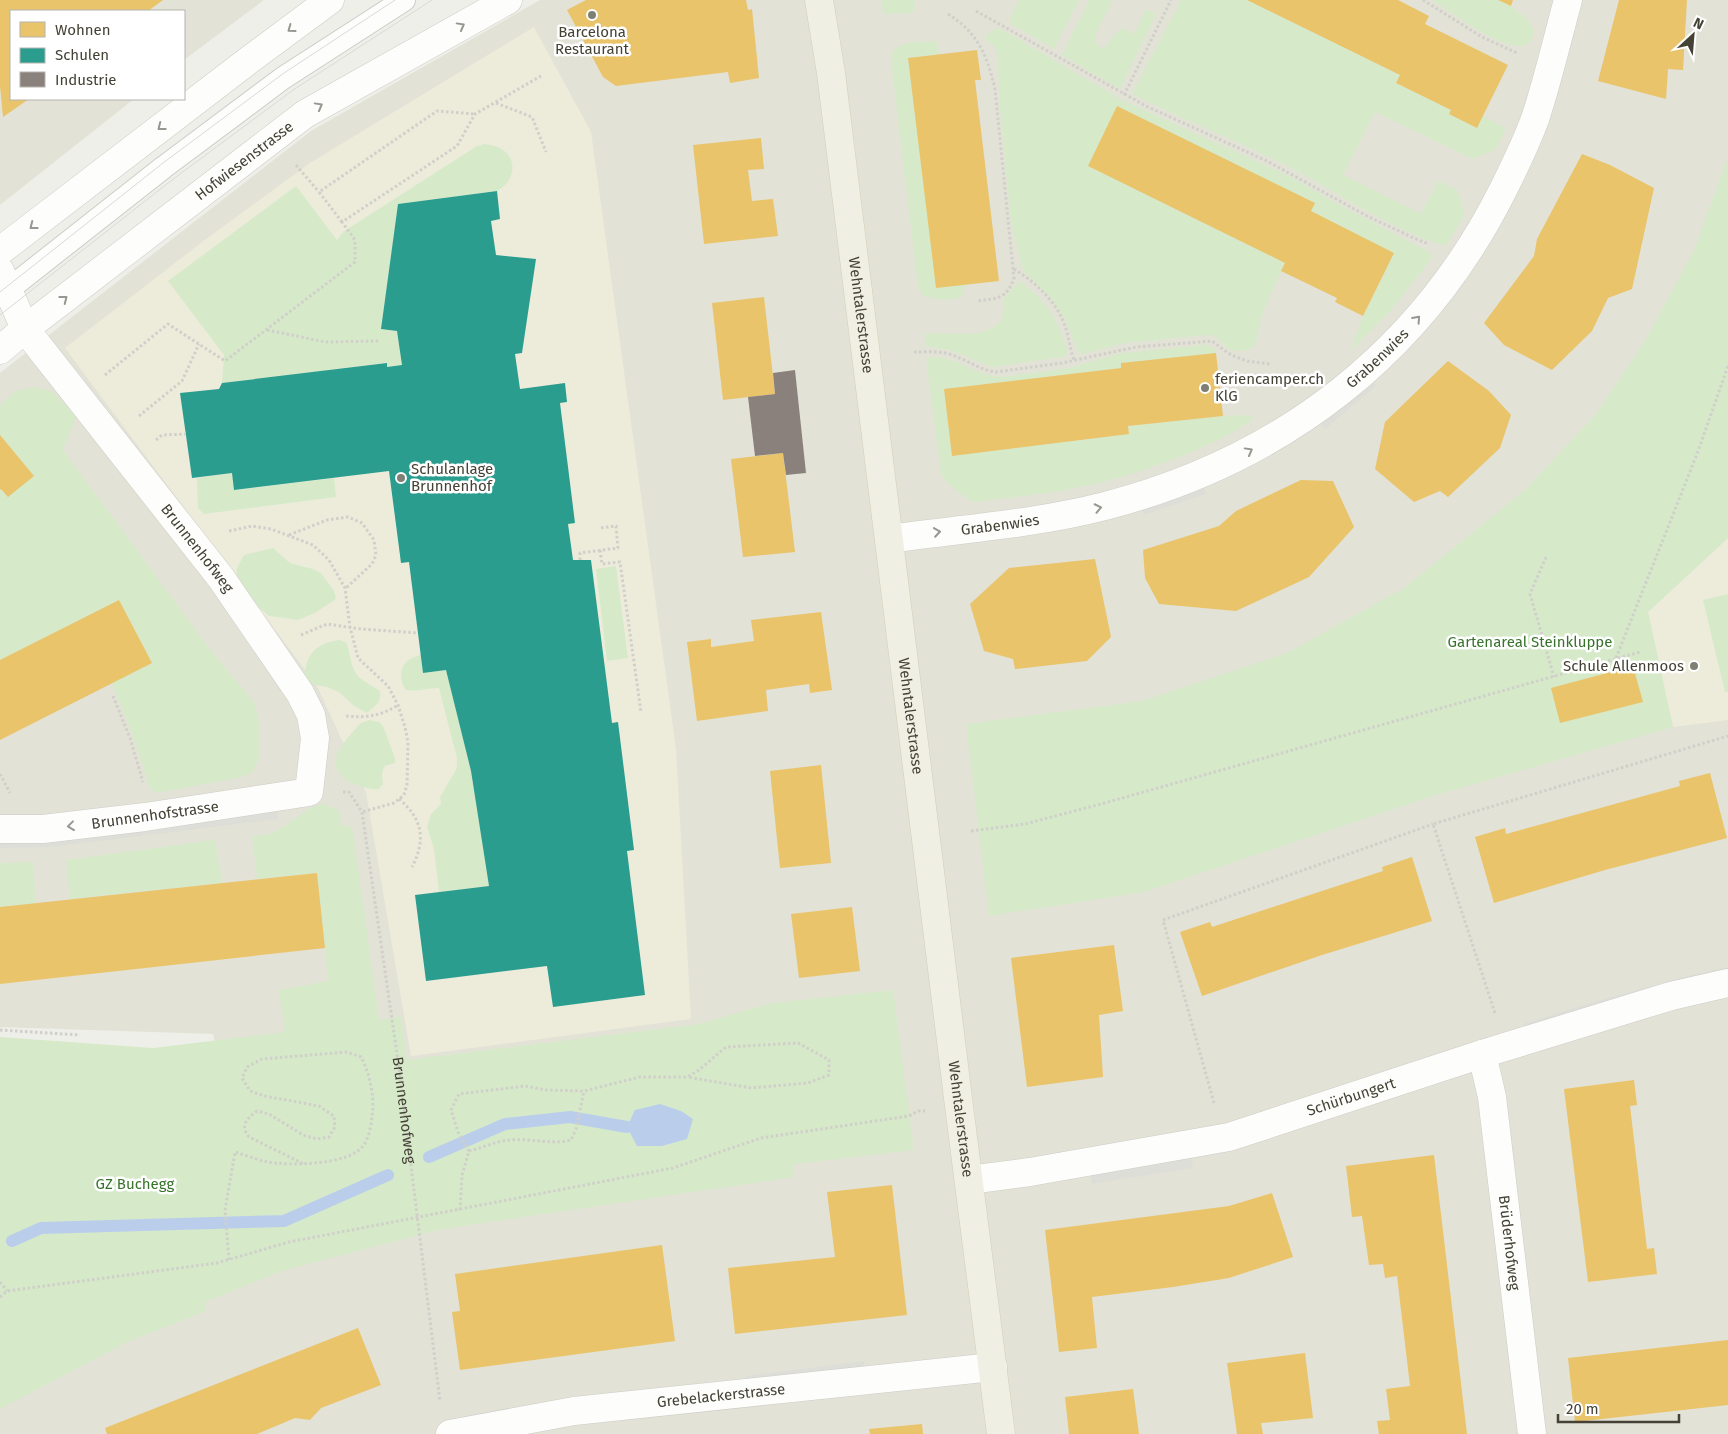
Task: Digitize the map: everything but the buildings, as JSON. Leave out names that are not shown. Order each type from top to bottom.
[{"type":"main road","name":"Wehntalerstrasse","points":[[819,0],[831,73],[1001,1434]]},
{"type":"street","points":[[0,251],[330,0]]},
{"type":"street","name":"Hofwiesenstrasse","points":[[0,350],[305,114],[508,0]]},
{"type":"street","name":"Grabenwies","points":[[889,539],[1034,520],[1103,507],[1168,488],[1231,461],[1291,427],[1342,390],[1392,347],[1432,301],[1465,258],[1490,216],[1512,173],[1534,120],[1568,0]]},
{"type":"street","name":"Brunnenhofweg","points":[[2,286],[25,329],[221,578],[300,693],[311,715],[315,738],[309,792]]},
{"type":"street","name":"Brunnenhofstrasse","points":[[0,829],[44,829],[145,817],[309,792]]},
{"type":"street","name":"Schürbungert","points":[[969,1180],[1030,1172],[1229,1137],[1482,1054],[1671,996],[1728,983]]},
{"type":"street","name":"Brüderhofweg","points":[[1482,1054],[1492,1097],[1532,1434]]},
{"type":"street","name":"Grebelackerstrasse","points":[[450,1434],[574,1411],[993,1367]]},
{"type":"lane","points":[[2,286],[283,78],[404,0]]},
{"type":"path","points":[[1124,95],[1171,0]]},
{"type":"path","points":[[1423,0],[1482,38],[1509,51],[1523,54]]},
{"type":"path","points":[[976,11],[1124,95],[1267,161],[1368,216],[1435,246]]},
{"type":"path","points":[[948,14],[960,22],[978,42],[989,62],[995,88],[1014,279],[1006,295],[997,299],[977,301]]},
{"type":"path","points":[[319,192],[437,111],[475,114],[541,76]]},
{"type":"path","points":[[496,103],[532,117],[546,152]]},
{"type":"path","points":[[342,222],[457,146],[475,114]]},
{"type":"path","points":[[105,376],[168,324],[225,361],[355,262],[355,240],[292,160]]},
{"type":"path","points":[[1013,269],[1026,276],[1058,310],[1065,324],[1074,360]]},
{"type":"path","points":[[267,330],[325,342],[379,341]]},
{"type":"path","points":[[914,352],[945,353],[961,358],[986,371],[996,372],[1074,360],[1136,347],[1212,341],[1231,355],[1253,362],[1270,364]]},
{"type":"path","points":[[137,418],[182,381],[199,344]]},
{"type":"path","points":[[1616,659],[1697,454],[1728,366]]},
{"type":"path","points":[[152,444],[162,435],[186,434]]},
{"type":"path","points":[[288,535],[327,520],[348,517],[362,524],[374,540],[376,555],[372,564],[345,588]]},
{"type":"path","points":[[225,532],[252,526],[271,529],[313,545],[330,560],[345,588],[350,627],[358,658],[388,686],[398,705],[405,727],[408,760],[407,786],[404,795],[394,803],[362,812]]},
{"type":"path","points":[[580,560],[580,553],[618,548],[616,526],[599,528]]},
{"type":"path","points":[[600,550],[602,564],[620,562],[641,712]]},
{"type":"path","points":[[1546,557],[1530,594],[1554,677]]},
{"type":"path","points":[[293,640],[307,631],[328,624],[418,633]]},
{"type":"path","points":[[971,831],[1025,824],[1101,804],[1640,652]]},
{"type":"path","points":[[113,696],[130,738],[143,780],[147,804],[145,817]]},
{"type":"path","points":[[341,715],[366,718],[386,712],[398,705]]},
{"type":"path","points":[[1216,1111],[1164,920],[1433,824],[1728,736]]},
{"type":"path","name":"Brunnenhofweg","points":[[349,792],[362,812],[399,1068],[440,1404]]},
{"type":"path","points":[[399,799],[408,807],[417,820],[421,833],[421,846],[412,867]]},
{"type":"path","points":[[1433,824],[1497,1018]]},
{"type":"path","points":[[0,1030],[80,1035]]},
{"type":"path","points":[[460,1210],[462,1175],[469,1152],[458,1132],[451,1110],[459,1094],[526,1086],[546,1090],[584,1091],[640,1077],[687,1077],[751,1088],[808,1083],[829,1075],[829,1060],[798,1043],[726,1047],[699,1070],[687,1077]]},
{"type":"path","points":[[229,1260],[226,1214],[235,1152],[268,1162],[304,1164],[349,1157],[363,1146],[370,1129],[374,1106],[368,1069],[362,1057],[347,1052],[338,1052],[262,1059],[247,1067],[242,1078],[250,1091],[264,1096],[320,1106],[334,1116],[335,1127],[329,1137],[317,1139],[303,1135],[270,1114],[257,1111],[248,1117],[244,1124],[244,1131],[249,1137],[304,1164]]},
{"type":"path","points":[[469,1152],[508,1140],[530,1139],[559,1143],[572,1140],[584,1091]]},
{"type":"path","points":[[0,1297],[7,1291],[217,1263],[289,1242],[673,1168],[761,1138],[909,1116],[918,1111]]},
{"type":"path","points":[[0,1282],[7,1291]]},
{"type":"shaded area","points":[[0,0],[264,0],[185,59],[185,10],[10,10],[10,100],[133,100],[0,205]]},
{"type":"shaded area","points":[[540,0],[1728,0],[1728,1434],[0,1434],[0,1387],[264,1268],[213,1034],[0,1027],[0,373],[311,131]]},
{"type":"shaded area","name":"Schulanlage Brunnenhof","points":[[534,27],[591,132],[676,749],[691,1019],[411,1056],[366,792],[317,686],[65,348],[206,239],[310,163]]},
{"type":"shaded area","points":[[1369,377],[1376,386],[1325,429],[1317,420]]},
{"type":"shaded area","points":[[1202,482],[1206,494],[1144,515],[1139,504]]},
{"type":"shaded area","name":"Schule Allenmoos","points":[[1728,538],[1728,720],[1673,727],[1648,612]]},
{"type":"shaded area","points":[[276,807],[278,819],[51,847],[0,848],[0,836]]},
{"type":"shaded area","points":[[1728,967],[1728,978],[1526,1034],[1523,1024],[1691,975]]},
{"type":"shaded area","points":[[1191,1155],[1193,1168],[1092,1184],[1090,1173]]},
{"type":"shaded area","points":[[864,1361],[865,1372],[747,1387],[746,1376]]},
{"type":"green space","points":[[881,0],[914,0],[915,8],[911,13],[883,14]]},
{"type":"green space","points":[[1019,0],[1079,0],[1054,49],[1011,24],[1010,18]]},
{"type":"green space","points":[[1087,0],[1111,0],[1111,4],[1095,35],[1096,43],[1102,49],[1123,28],[1135,34],[1145,9],[1156,14],[1120,89],[1062,55],[1089,1]]},
{"type":"green space","points":[[1181,0],[1247,0],[1400,75],[1396,83],[1451,110],[1449,114],[1477,128],[1483,116],[1506,128],[1496,149],[1473,159],[1375,112],[1343,175],[1421,214],[1438,181],[1457,190],[1465,214],[1446,246],[1388,222],[1277,161],[1132,94]]},
{"type":"green space","points":[[1432,0],[1498,0],[1511,6],[1528,20],[1533,28],[1530,42],[1521,46],[1506,43],[1489,36]]},
{"type":"green space","points":[[996,29],[1001,29],[1122,100],[1287,175],[1429,252],[1432,258],[1392,309],[1350,352],[1363,316],[1394,253],[1311,211],[1315,203],[1117,107],[1088,166],[1285,263],[1262,316],[1254,346],[1251,348],[1240,351],[1231,350],[1216,338],[1207,335],[1125,343],[1082,354],[1078,352],[1064,317],[1052,299],[1024,272],[1016,243],[1012,227],[1007,182],[997,53],[995,47],[986,40],[986,36]]},
{"type":"green space","points":[[936,41],[940,54],[909,58],[936,287],[965,285],[963,296],[947,300],[922,295],[918,286],[891,62],[892,53],[900,46],[912,42]]},
{"type":"green space","points":[[485,144],[501,149],[511,160],[512,172],[507,183],[502,188],[497,191],[398,204],[381,329],[397,331],[402,365],[387,367],[386,363],[222,383],[224,355],[168,281],[296,186],[337,240],[349,228],[477,146]]},
{"type":"green space","name":"Gartenareal Steinkluppe","points":[[1728,157],[1728,538],[1648,612],[1673,727],[1436,795],[1144,892],[989,916],[966,724],[1142,701],[1287,653],[1404,588],[1526,489],[1596,414],[1645,341],[1695,248]]},
{"type":"green space","points":[[1019,281],[1036,295],[1055,319],[1067,349],[1067,353],[1063,357],[992,367],[950,350],[925,346],[925,333],[966,334],[985,331],[994,327],[1002,320],[1004,299]]},
{"type":"green space","points":[[1203,345],[1213,347],[1216,353],[1122,363],[1121,368],[944,389],[952,456],[1129,434],[1128,426],[1223,416],[1248,415],[1253,417],[1245,425],[1219,440],[1170,461],[1106,481],[1054,492],[974,502],[955,490],[941,473],[926,358],[936,357],[955,361],[981,372],[1001,377],[1069,368],[1121,353]]},
{"type":"green space","points":[[34,387],[53,392],[76,417],[63,450],[212,652],[254,702],[259,720],[259,757],[253,772],[242,777],[156,793],[151,790],[133,736],[112,683],[152,663],[119,600],[0,660],[0,490],[33,476],[0,435],[0,406],[15,391]]},
{"type":"green space","points":[[232,473],[235,490],[334,478],[336,497],[204,514],[198,508],[197,478]]},
{"type":"green space","points":[[273,548],[290,563],[321,573],[334,591],[336,598],[315,613],[298,620],[269,616],[246,597],[236,579],[237,568],[244,555]]},
{"type":"green space","points":[[616,566],[628,658],[607,661],[596,569]]},
{"type":"green space","points":[[1728,594],[1728,692],[1725,692],[1703,600]]},
{"type":"green space","points":[[339,640],[346,642],[356,674],[363,681],[380,691],[379,701],[367,713],[354,706],[339,692],[327,687],[310,684],[304,678],[307,662],[314,651],[324,644]]},
{"type":"green space","points":[[421,655],[423,673],[446,670],[471,771],[489,886],[439,892],[434,849],[427,827],[431,814],[441,804],[440,797],[457,768],[457,758],[439,688],[406,690],[403,684],[401,673],[405,663]]},
{"type":"green space","points":[[369,720],[379,722],[383,726],[395,758],[395,763],[385,766],[382,775],[383,784],[379,789],[367,788],[350,782],[342,777],[336,764],[339,750],[344,742],[360,724]]},
{"type":"green space","name":"GZ Buchegg","points":[[325,804],[339,811],[341,816],[339,826],[348,825],[353,831],[379,1020],[401,1017],[407,1060],[699,1024],[772,1003],[893,990],[914,1150],[794,1164],[794,1177],[442,1229],[285,1270],[205,1302],[206,1311],[125,1343],[0,1409],[0,1037],[153,1048],[285,1032],[279,990],[328,981],[317,873],[257,879],[252,836],[265,835],[276,831],[310,809]]},
{"type":"green space","points":[[215,840],[222,883],[70,899],[66,860]]},
{"type":"green space","points":[[33,862],[36,903],[0,907],[0,863]]},
{"type":"water","points":[[660,1104],[681,1111],[693,1119],[687,1139],[662,1146],[637,1146],[627,1127],[635,1110]]},
{"type":"waterway","points":[[429,1157],[505,1124],[570,1117],[627,1127]]},
{"type":"waterway","points":[[12,1241],[41,1228],[284,1221],[388,1175]]},
{"type":"tram line","points":[[0,292],[163,163],[284,73],[395,0]]},
{"type":"tram line","points":[[0,315],[172,180],[293,90],[432,0]]},
{"type":"place","name":"Barcelona Restaurant","points":[[592,15]]},
{"type":"place","name":"feriencamper.ch KlG","points":[[1205,388]]},
{"type":"place","name":"Schulanlage Brunnenhof","points":[[401,478]]},
{"type":"place","name":"Schule Allenmoos","points":[[1694,666]]}]
